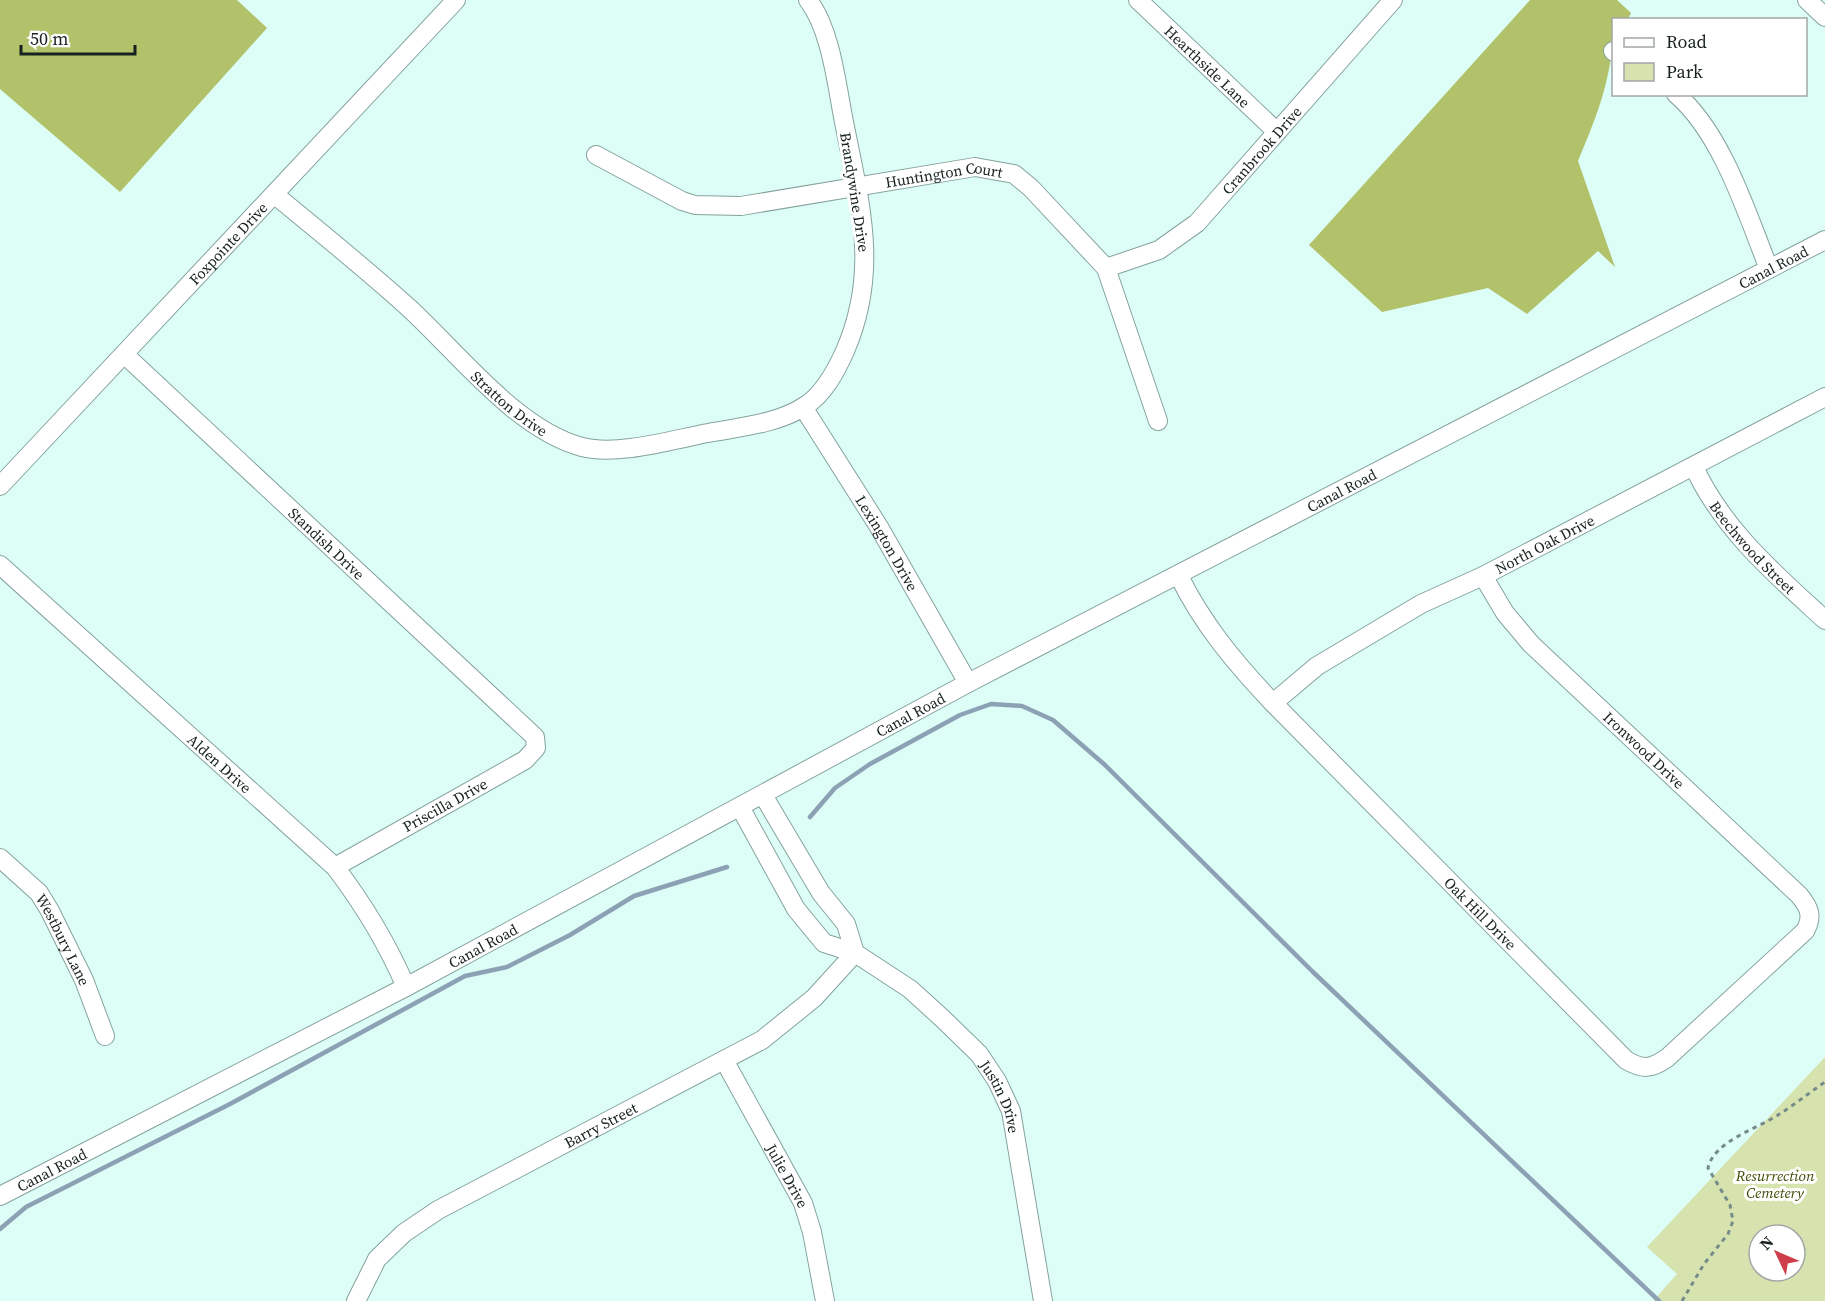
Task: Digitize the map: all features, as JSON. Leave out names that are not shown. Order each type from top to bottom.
[{"type":"street","name":"Foxpointe Drive","points":[[0,486],[456,0]]},
{"type":"street","name":"Brandywine Drive","points":[[803,407],[831,379],[859,314],[866,255],[857,188],[828,48],[814,8],[808,0]]},
{"type":"street","name":"Hearthside Lane","points":[[1138,0],[1277,132]]},
{"type":"street","name":"Cranbrook Drive","points":[[1106,268],[1143,257],[1180,238],[1197,223],[1393,0]]},
{"type":"street","points":[[1807,0],[1825,17]]},
{"type":"street","points":[[1678,96],[1692,108],[1731,174],[1769,269]]},
{"type":"street","name":"Huntington Court","points":[[596,155],[682,201],[695,205],[741,206],[857,188],[910,176],[975,167],[1014,174],[1031,188],[1106,268],[1158,421]]},
{"type":"street","name":"Stratton Drive","points":[[275,195],[409,308],[524,418],[563,441],[585,448],[613,450],[768,421],[803,407]]},
{"type":"street","name":"Canal Road","points":[[0,1196],[406,987],[968,683],[1179,576],[1825,240]]},
{"type":"street","name":"Standish Drive","points":[[125,355],[531,730]]},
{"type":"street","name":"North Oak Drive","points":[[1274,703],[1317,666],[1421,603],[1484,576],[1825,397]]},
{"type":"street","name":"Lexington Drive","points":[[803,407],[879,527],[968,683]]},
{"type":"street","name":"Beechwood Street","points":[[1694,467],[1705,492],[1725,522],[1765,564],[1825,620]]},
{"type":"street","name":"Alden Drive","points":[[0,565],[334,867],[371,916],[387,944],[406,987]]},
{"type":"street","name":"Oak Hill Drive","points":[[1179,576],[1191,601],[1220,644],[1274,703],[1626,1060],[1639,1067],[1651,1067],[1667,1058],[1805,931],[1811,917]]},
{"type":"street","name":"Ironwood Drive","points":[[1484,576],[1505,613],[1531,644],[1799,895],[1811,917]]},
{"type":"street","name":"Priscilla Drive","points":[[334,867],[525,760],[536,748],[537,743],[531,730]]},
{"type":"street","points":[[763,795],[820,893],[846,924],[855,953]]},
{"type":"street","name":"Justin Drive","points":[[740,807],[796,909],[824,943],[855,953],[910,989],[979,1054],[997,1081],[1011,1111],[1043,1301]]},
{"type":"street","points":[[765,852],[788,838]]},
{"type":"street","name":"Westbury Lane","points":[[0,858],[39,893],[50,911],[84,980],[105,1036]]},
{"type":"street","name":"Barry Street","points":[[356,1301],[377,1258],[404,1233],[438,1210],[762,1040],[834,979],[855,953]]},
{"type":"street","name":"Julie Drive","points":[[724,1060],[803,1203],[812,1232],[825,1301]]},
{"type":"path","points":[[1682,1301],[1704,1264],[1728,1234],[1733,1221],[1730,1205],[1708,1168],[1710,1159],[1724,1147],[1777,1116],[1825,1082]]},
{"type":"green space","points":[[0,0],[237,0],[267,28],[120,192],[0,89]]},
{"type":"green space","points":[[1530,0],[1617,0],[1631,13],[1628,18],[1612,18],[1612,49],[1608,76],[1578,161],[1615,267],[1598,251],[1527,314],[1488,288],[1382,312],[1309,245]]},
{"type":"green space","name":"Resurrection Cemetery","points":[[1825,1057],[1825,1301],[1653,1301],[1677,1274],[1647,1247]]},
{"type":"waterway","points":[[810,817],[835,788],[870,764],[960,715],[991,704],[1022,706],[1053,720],[1105,765],[1313,972],[1659,1301]]},
{"type":"waterway","points":[[0,1229],[26,1207],[230,1104],[465,976],[507,967],[570,935],[634,896],[727,867]]}]
